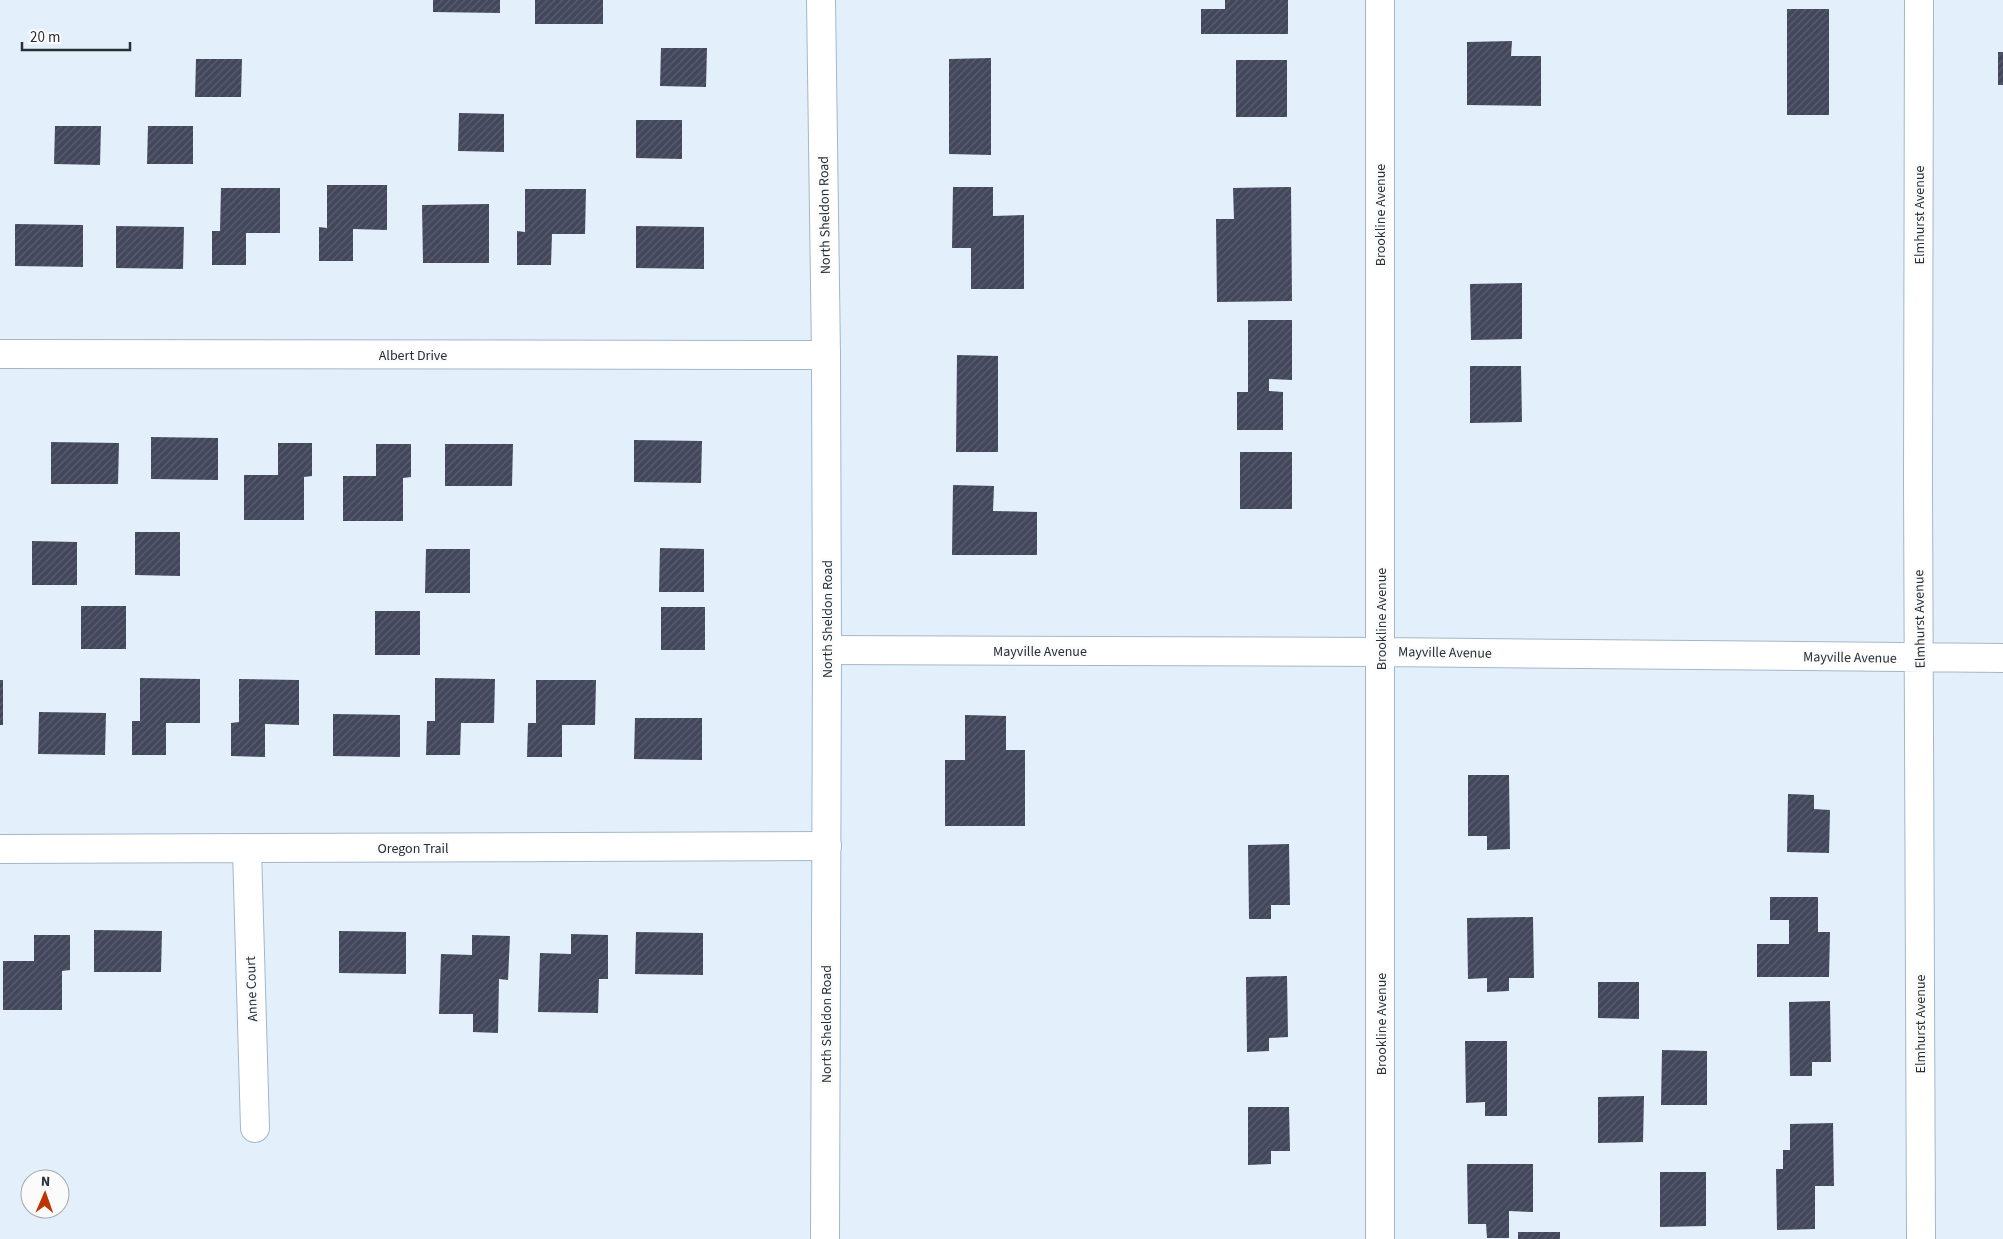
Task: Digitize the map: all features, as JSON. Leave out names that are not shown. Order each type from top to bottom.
[{"type":"street","name":"North Sheldon Road","points":[[821,0],[826,355],[827,650],[825,1239]]},
{"type":"street","name":"Brookline Avenue","points":[[1380,0],[1380,1239]]},
{"type":"street","name":"Elmhurst Avenue","points":[[1919,0],[1920,1239]]},
{"type":"street","name":"Albert Drive","points":[[0,354],[826,355]]},
{"type":"street","name":"Mayville Avenue","points":[[827,650],[1381,652],[2003,658]]},
{"type":"street","name":"Oregon Trail","points":[[0,849],[827,846]]},
{"type":"street","name":"Anne Court","points":[[247,849],[255,1128]]},
{"type":"building","points":[[433,0],[500,0],[500,13],[433,12]]},
{"type":"building","points":[[535,0],[603,0],[603,24],[535,24]]},
{"type":"building","points":[[1225,0],[1288,0],[1288,34],[1201,34],[1201,9],[1225,9]]},
{"type":"building","points":[[1787,9],[1829,9],[1829,115],[1787,115]]},
{"type":"building","points":[[1512,41],[1511,56],[1541,56],[1541,106],[1467,105],[1467,42]]},
{"type":"building","points":[[661,48],[707,48],[706,87],[660,86]]},
{"type":"building","points":[[1998,52],[2003,52],[2003,85],[1998,85]]},
{"type":"building","points":[[991,58],[991,155],[949,154],[949,59]]},
{"type":"building","points":[[196,59],[242,59],[241,97],[195,97]]},
{"type":"building","points":[[1236,60],[1287,60],[1287,117],[1236,117]]},
{"type":"building","points":[[459,113],[504,114],[504,152],[458,151]]},
{"type":"building","points":[[636,120],[682,120],[682,159],[636,158]]},
{"type":"building","points":[[55,126],[101,126],[100,165],[54,164]]},
{"type":"building","points":[[148,126],[193,126],[193,164],[147,164]]},
{"type":"building","points":[[327,185],[387,185],[387,230],[353,229],[353,261],[319,261],[319,227],[327,228]]},
{"type":"building","points":[[953,187],[993,187],[993,216],[1024,215],[1024,289],[971,289],[971,248],[952,248]]},
{"type":"building","points":[[1291,187],[1292,301],[1217,302],[1216,219],[1234,219],[1233,188]]},
{"type":"building","points":[[221,188],[280,188],[280,233],[246,233],[246,265],[212,265],[212,231],[220,231]]},
{"type":"building","points":[[525,189],[586,189],[585,234],[552,234],[551,265],[517,265],[517,231],[525,232]]},
{"type":"building","points":[[489,204],[489,263],[423,263],[422,205]]},
{"type":"building","points":[[15,224],[83,225],[83,267],[15,266]]},
{"type":"building","points":[[116,226],[184,227],[183,269],[116,268]]},
{"type":"building","points":[[636,226],[704,227],[704,269],[636,268]]},
{"type":"building","points":[[1522,283],[1522,339],[1471,340],[1470,284]]},
{"type":"building","points":[[1248,320],[1292,320],[1292,380],[1269,379],[1269,391],[1283,392],[1283,430],[1237,430],[1237,392],[1248,392]]},
{"type":"building","points":[[957,355],[998,356],[998,452],[956,452]]},
{"type":"building","points":[[1470,366],[1521,366],[1522,422],[1470,423]]},
{"type":"building","points":[[151,437],[218,438],[218,480],[151,479]]},
{"type":"building","points":[[634,440],[702,441],[701,483],[634,482]]},
{"type":"building","points":[[51,442],[119,443],[118,484],[51,484]]},
{"type":"building","points":[[278,443],[312,443],[312,476],[304,477],[304,520],[244,520],[244,475],[278,475]]},
{"type":"building","points":[[376,444],[411,444],[411,477],[403,478],[403,521],[343,521],[343,476],[376,476]]},
{"type":"building","points":[[445,444],[513,444],[512,486],[445,486]]},
{"type":"building","points":[[1240,452],[1292,452],[1292,509],[1240,509]]},
{"type":"building","points":[[953,485],[994,486],[993,511],[1037,512],[1037,555],[952,555]]},
{"type":"building","points":[[135,532],[180,532],[180,576],[135,575]]},
{"type":"building","points":[[32,541],[77,542],[77,585],[32,585]]},
{"type":"building","points":[[660,548],[704,549],[704,592],[659,592]]},
{"type":"building","points":[[426,549],[470,549],[470,593],[425,593]]},
{"type":"building","points":[[81,606],[126,606],[126,649],[81,649]]},
{"type":"building","points":[[661,607],[705,607],[705,650],[661,650]]},
{"type":"building","points":[[375,611],[420,611],[420,655],[375,655]]},
{"type":"building","points":[[140,678],[200,679],[200,723],[166,723],[166,755],[132,755],[132,721],[140,721]]},
{"type":"building","points":[[435,678],[495,679],[494,723],[461,723],[460,755],[426,755],[427,721],[435,721]]},
{"type":"building","points":[[239,679],[299,680],[299,725],[265,724],[265,757],[231,756],[231,723],[239,722]]},
{"type":"building","points":[[0,680],[3,680],[3,725],[0,725]]},
{"type":"building","points":[[536,680],[596,680],[595,725],[562,725],[562,757],[527,757],[528,723],[536,723]]},
{"type":"building","points":[[39,712],[106,713],[105,755],[38,754]]},
{"type":"building","points":[[333,714],[400,715],[400,757],[333,756]]},
{"type":"building","points":[[965,715],[1006,716],[1006,750],[1025,750],[1025,826],[945,826],[945,760],[965,760]]},
{"type":"building","points":[[635,718],[702,718],[702,760],[634,759]]},
{"type":"building","points":[[1468,775],[1509,775],[1510,849],[1487,850],[1487,836],[1468,836]]},
{"type":"building","points":[[1788,794],[1814,795],[1814,809],[1830,810],[1829,853],[1787,852]]},
{"type":"building","points":[[1289,844],[1290,905],[1271,905],[1271,919],[1249,919],[1248,845]]},
{"type":"building","points":[[1770,897],[1818,897],[1818,932],[1830,932],[1829,977],[1757,977],[1757,944],[1789,944],[1789,920],[1770,920]]},
{"type":"building","points":[[1533,917],[1534,978],[1509,978],[1509,991],[1487,992],[1487,978],[1468,979],[1467,918]]},
{"type":"building","points":[[94,930],[162,931],[161,972],[94,972]]},
{"type":"building","points":[[339,931],[406,932],[406,974],[339,973]]},
{"type":"building","points":[[636,932],[703,933],[703,975],[635,974]]},
{"type":"building","points":[[571,934],[608,935],[608,979],[599,979],[598,1013],[538,1012],[540,953],[571,954]]},
{"type":"building","points":[[34,935],[70,935],[70,970],[62,971],[62,1010],[3,1010],[3,961],[34,961]]},
{"type":"building","points":[[472,935],[510,936],[508,980],[499,979],[498,1033],[473,1032],[473,1014],[439,1014],[441,954],[472,955]]},
{"type":"building","points":[[1287,976],[1288,1037],[1269,1038],[1269,1051],[1247,1052],[1246,977]]},
{"type":"building","points":[[1598,982],[1639,982],[1639,1019],[1598,1018]]},
{"type":"building","points":[[1830,1001],[1831,1062],[1812,1062],[1812,1076],[1790,1076],[1789,1002]]},
{"type":"building","points":[[1465,1041],[1507,1041],[1507,1116],[1485,1116],[1485,1102],[1466,1103]]},
{"type":"building","points":[[1662,1050],[1707,1051],[1707,1105],[1661,1105]]},
{"type":"building","points":[[1644,1096],[1643,1142],[1598,1143],[1598,1097]]},
{"type":"building","points":[[1248,1107],[1289,1107],[1290,1151],[1271,1151],[1271,1164],[1248,1165]]},
{"type":"building","points":[[1833,1123],[1834,1186],[1815,1186],[1815,1229],[1777,1230],[1776,1169],[1783,1169],[1783,1150],[1790,1150],[1790,1124]]},
{"type":"building","points":[[1467,1164],[1533,1164],[1533,1212],[1509,1211],[1509,1238],[1487,1238],[1486,1224],[1468,1224]]},
{"type":"building","points":[[1660,1172],[1706,1172],[1706,1226],[1660,1227]]},
{"type":"building","points":[[1518,1232],[1560,1232],[1560,1239],[1518,1239]]}]
